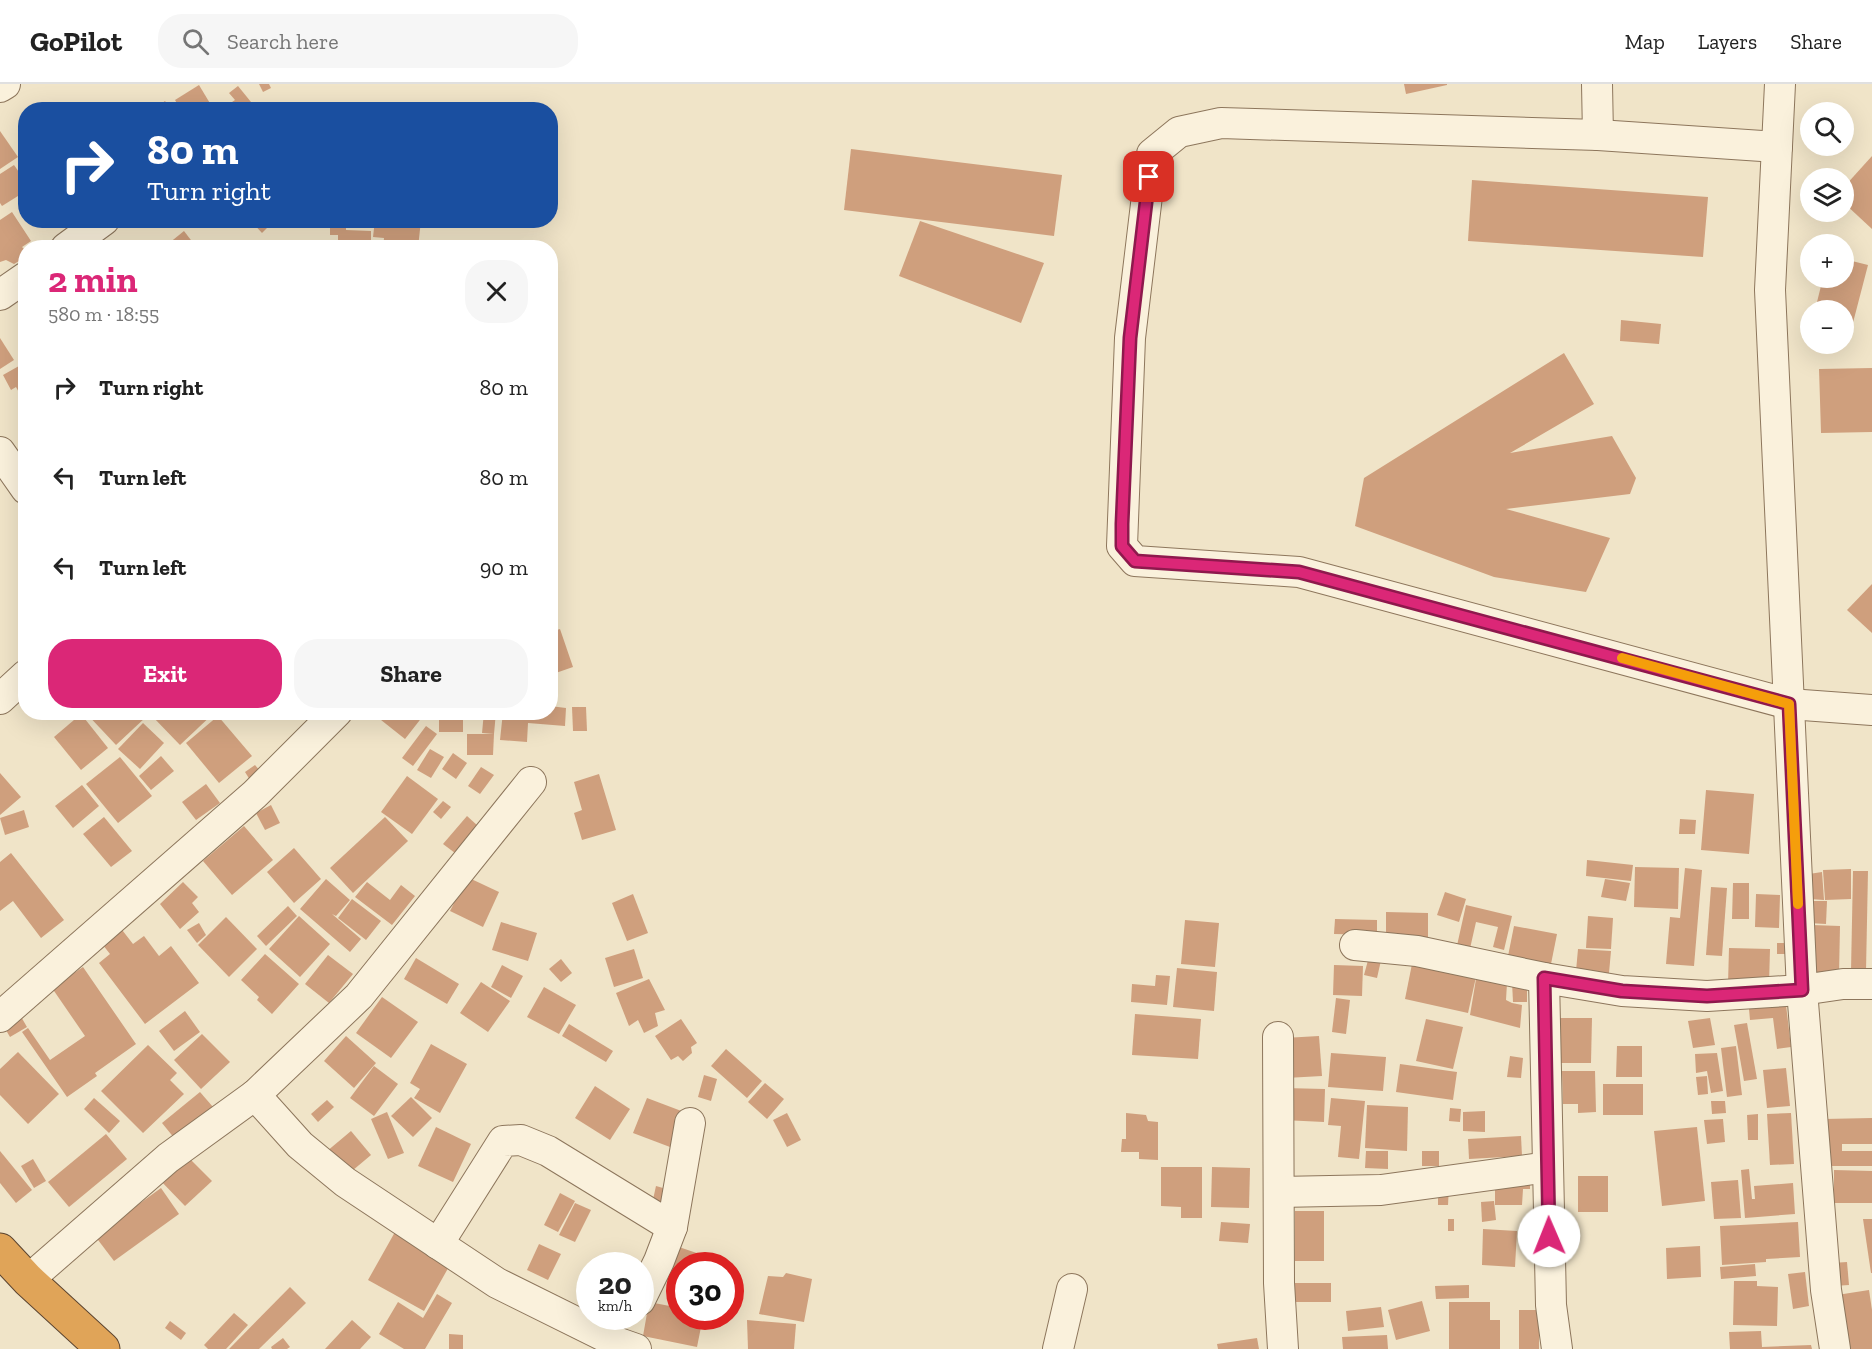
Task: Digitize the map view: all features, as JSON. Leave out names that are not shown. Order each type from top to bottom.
[{"type":"highway","points":[[0,1250],[28,1280],[103,1349]]},
{"type":"street","points":[[0,87],[5,84]]},
{"type":"street","points":[[1597,84],[1598,135]]},
{"type":"street","points":[[1780,84],[1770,290],[1802,990],[1826,1290],[1835,1349]]},
{"type":"street","points":[[1777,147],[1598,135],[1221,123],[1179,132],[1152,154],[1130,338],[1122,546],[1135,561],[1299,572],[1789,704],[1872,710]]},
{"type":"street","points":[[77,240],[93,228]]},
{"type":"street","points":[[0,295],[18,283]]},
{"type":"street","points":[[0,452],[18,478]]},
{"type":"street","points":[[0,699],[18,682]]},
{"type":"street","points":[[0,1017],[255,794],[329,720]]},
{"type":"street","points":[[28,1280],[168,1158],[255,1095],[359,996],[531,782]]},
{"type":"street","points":[[1355,945],[1417,951],[1544,978],[1622,991],[1707,996],[1802,990],[1843,984],[1872,984]]},
{"type":"street","points":[[1544,978],[1551,1305],[1557,1349]]},
{"type":"street","points":[[1278,1037],[1280,1283],[1283,1349]]},
{"type":"street","points":[[255,1095],[300,1145],[345,1182],[438,1244],[497,1283],[624,1339]]},
{"type":"street","points":[[654,1271],[672,1227],[690,1123]]},
{"type":"street","points":[[438,1244],[503,1141],[521,1140],[548,1151],[672,1227]]},
{"type":"street","points":[[1279,1192],[1381,1190],[1548,1167]]},
{"type":"street","points":[[1058,1349],[1072,1289]]},
{"type":"building","points":[[259,84],[269,84],[271,88],[263,92]]},
{"type":"building","points":[[1404,84],[1447,84],[1447,85],[1406,94]]},
{"type":"building","points":[[199,85],[209,102],[176,102],[175,100]]},
{"type":"building","points":[[238,86],[251,102],[232,102],[235,100],[229,93]]},
{"type":"building","points":[[0,131],[18,157],[0,169]]},
{"type":"building","points":[[851,149],[1062,175],[1054,236],[844,210]]},
{"type":"building","points":[[1872,156],[1872,229],[1854,212],[1854,176]]},
{"type":"building","points":[[14,165],[18,171],[18,196],[2,206],[0,203],[0,174]]},
{"type":"building","points":[[1472,180],[1708,197],[1703,257],[1468,241]]},
{"type":"building","points":[[12,212],[18,221],[18,228],[22,228],[30,240],[18,240],[18,262],[14,264],[6,260],[0,262],[0,220]]},
{"type":"building","points":[[920,221],[1044,263],[1021,323],[899,276]]},
{"type":"building","points":[[257,228],[267,228],[262,233]]},
{"type":"building","points":[[330,228],[371,231],[371,240],[338,240],[338,235],[330,235]]},
{"type":"building","points":[[374,228],[420,228],[419,240],[384,240],[384,238],[373,237]]},
{"type":"building","points":[[184,231],[191,240],[173,240]]},
{"type":"building","points":[[1854,262],[1868,265],[1854,319],[1854,300],[1818,300],[1820,288],[1854,288]]},
{"type":"building","points":[[1621,320],[1661,324],[1659,344],[1620,341]]},
{"type":"building","points":[[0,338],[14,360],[0,369]]},
{"type":"building","points":[[1564,353],[1594,404],[1510,453],[1612,436],[1636,478],[1630,494],[1506,509],[1610,538],[1586,592],[1494,577],[1355,526],[1364,478]]},
{"type":"building","points":[[18,367],[18,391],[16,387],[11,390],[3,375]]},
{"type":"building","points":[[1872,368],[1872,432],[1821,433],[1819,369]]},
{"type":"building","points":[[1872,584],[1872,633],[1847,610]]},
{"type":"building","points":[[560,629],[573,667],[558,672],[558,630]]},
{"type":"building","points":[[558,707],[566,708],[565,726],[528,723],[527,742],[500,740],[502,720],[558,720]]},
{"type":"building","points":[[572,707],[586,707],[587,731],[573,731]]},
{"type":"building","points":[[74,720],[86,720],[108,748],[81,770],[54,737]]},
{"type":"building","points":[[93,720],[143,720],[116,745]]},
{"type":"building","points":[[156,720],[207,720],[180,745]]},
{"type":"building","points":[[213,720],[221,720],[252,756],[219,783],[186,743]]},
{"type":"building","points":[[381,720],[420,720],[405,739]]},
{"type":"building","points":[[439,720],[463,720],[463,732],[439,732]]},
{"type":"building","points":[[483,720],[495,720],[494,734],[482,733]]},
{"type":"building","points":[[143,723],[164,743],[140,769],[118,749]]},
{"type":"building","points":[[426,726],[437,734],[413,766],[402,758]]},
{"type":"building","points":[[467,734],[494,734],[493,755],[467,755]]},
{"type":"building","points":[[430,749],[444,757],[431,778],[417,770]]},
{"type":"building","points":[[453,753],[467,763],[456,779],[442,769]]},
{"type":"building","points":[[161,756],[174,771],[151,790],[139,776]]},
{"type":"building","points":[[120,757],[152,796],[118,823],[86,784]]},
{"type":"building","points":[[255,765],[261,772],[250,780],[245,772]]},
{"type":"building","points":[[481,767],[494,775],[480,794],[468,786]]},
{"type":"building","points":[[0,773],[21,797],[0,815]]},
{"type":"building","points":[[599,774],[616,830],[582,840],[574,813],[582,810],[574,782]]},
{"type":"building","points":[[407,776],[438,799],[412,834],[381,812]]},
{"type":"building","points":[[206,784],[220,803],[196,820],[182,802]]},
{"type":"building","points":[[82,785],[99,806],[73,828],[55,806]]},
{"type":"building","points":[[1706,790],[1754,794],[1749,854],[1701,850]]},
{"type":"building","points":[[443,801],[451,807],[441,819],[433,812]]},
{"type":"building","points":[[271,805],[280,823],[265,830],[256,813]]},
{"type":"building","points":[[24,810],[29,827],[5,835],[0,818]]},
{"type":"building","points":[[467,816],[478,826],[455,853],[443,844]]},
{"type":"building","points":[[104,817],[132,851],[111,867],[83,834]]},
{"type":"building","points":[[385,817],[408,841],[353,893],[330,868]]},
{"type":"building","points":[[1680,819],[1696,820],[1695,834],[1679,834]]},
{"type":"building","points":[[244,826],[273,860],[232,895],[203,861]]},
{"type":"building","points":[[294,848],[321,879],[294,903],[267,872]]},
{"type":"building","points":[[11,853],[64,920],[41,938],[13,901],[0,911],[0,862]]},
{"type":"building","points":[[1587,860],[1633,865],[1631,881],[1586,876]]},
{"type":"building","points":[[1635,867],[1679,868],[1678,909],[1634,907]]},
{"type":"building","points":[[1685,868],[1702,870],[1694,966],[1666,964],[1670,917],[1680,918]]},
{"type":"building","points":[[1851,869],[1851,899],[1825,900],[1823,870]]},
{"type":"building","points":[[1853,871],[1868,871],[1866,971],[1851,971]]},
{"type":"building","points":[[1822,872],[1824,900],[1810,899],[1809,874]]},
{"type":"building","points":[[467,877],[499,892],[483,927],[450,911]]},
{"type":"building","points":[[326,879],[350,900],[336,916],[332,914],[361,939],[350,952],[300,909]]},
{"type":"building","points":[[1605,879],[1630,883],[1626,901],[1601,897]]},
{"type":"building","points":[[183,882],[198,897],[192,903],[199,912],[180,929],[160,904]]},
{"type":"building","points":[[367,882],[390,900],[401,885],[415,896],[392,925],[355,897]]},
{"type":"building","points":[[1733,883],[1749,883],[1749,919],[1732,919]]},
{"type":"building","points":[[1711,887],[1727,888],[1722,956],[1706,955]]},
{"type":"building","points":[[1445,892],[1466,899],[1459,922],[1437,915]]},
{"type":"building","points":[[633,894],[648,933],[627,941],[612,903]]},
{"type":"building","points":[[1756,894],[1780,895],[1779,928],[1755,927]]},
{"type":"building","points":[[352,899],[381,921],[366,940],[338,918]]},
{"type":"building","points":[[1809,901],[1827,901],[1826,924],[1808,923]]},
{"type":"building","points":[[1466,905],[1512,916],[1504,950],[1493,947],[1498,927],[1476,922],[1469,953],[1456,950]]},
{"type":"building","points":[[288,906],[297,916],[266,946],[257,936]]},
{"type":"building","points":[[1386,912],[1428,913],[1428,941],[1386,940]]},
{"type":"building","points":[[299,916],[330,944],[300,977],[269,949]]},
{"type":"building","points":[[1588,916],[1613,918],[1611,949],[1586,948]]},
{"type":"building","points":[[226,917],[257,949],[229,977],[198,945]]},
{"type":"building","points":[[1335,919],[1377,920],[1377,935],[1334,934]]},
{"type":"building","points":[[1185,920],[1219,923],[1215,967],[1181,964]]},
{"type":"building","points":[[501,922],[537,933],[528,961],[492,950]]},
{"type":"building","points":[[199,923],[206,935],[197,943],[187,930]]},
{"type":"building","points":[[1812,925],[1840,926],[1839,975],[1811,975]]},
{"type":"building","points":[[119,926],[133,944],[144,936],[159,956],[171,946],[199,983],[145,1024],[99,963],[110,954],[99,940]]},
{"type":"building","points":[[1514,926],[1557,934],[1551,964],[1508,956]]},
{"type":"building","points":[[1777,943],[1790,943],[1790,954],[1777,954]]},
{"type":"building","points":[[1729,948],[1770,949],[1769,985],[1728,984]]},
{"type":"building","points":[[634,949],[643,978],[614,987],[605,958]]},
{"type":"building","points":[[1578,949],[1611,951],[1608,984],[1575,982]]},
{"type":"building","points":[[1370,953],[1382,956],[1377,978],[1364,975]]},
{"type":"building","points":[[265,954],[299,984],[272,1014],[257,1000],[259,997],[241,980]]},
{"type":"building","points":[[328,955],[353,974],[329,1003],[305,984]]},
{"type":"building","points":[[416,958],[459,984],[447,1004],[404,979]]},
{"type":"building","points":[[561,959],[572,973],[561,982],[549,969]]},
{"type":"building","points":[[1412,964],[1476,977],[1468,1013],[1405,999]]},
{"type":"building","points":[[502,965],[523,976],[511,998],[491,987]]},
{"type":"building","points":[[1334,965],[1363,966],[1362,996],[1333,995]]},
{"type":"building","points":[[83,967],[136,1044],[95,1073],[97,1076],[67,1097],[22,1032],[28,1028],[50,1060],[85,1036],[52,988]]},
{"type":"building","points":[[1177,968],[1217,972],[1214,1011],[1173,1007]]},
{"type":"building","points":[[1156,975],[1170,976],[1167,1005],[1131,1002],[1132,984],[1155,986]]},
{"type":"building","points":[[649,979],[665,1010],[655,1013],[658,1026],[644,1033],[638,1020],[629,1026],[616,993]]},
{"type":"building","points":[[1476,979],[1507,983],[1506,1000],[1522,1005],[1520,1028],[1470,1015]]},
{"type":"building","points":[[481,982],[510,1001],[488,1032],[460,1013]]},
{"type":"building","points":[[1512,982],[1527,983],[1527,1002],[1513,1002]]},
{"type":"building","points":[[544,987],[576,1005],[559,1034],[527,1017]]},
{"type":"building","points":[[382,997],[418,1022],[391,1058],[356,1033]]},
{"type":"building","points":[[1336,998],[1350,1000],[1346,1034],[1332,1032]]},
{"type":"building","points":[[1786,1005],[1791,1047],[1777,1049],[1773,1018],[1750,1020],[1749,1009]]},
{"type":"building","points":[[185,1011],[200,1032],[174,1051],[159,1031]]},
{"type":"building","points":[[1135,1014],[1201,1019],[1198,1059],[1132,1055]]},
{"type":"building","points":[[20,1015],[27,1027],[10,1037],[3,1025]]},
{"type":"building","points":[[1557,1018],[1592,1018],[1591,1063],[1557,1063]]},
{"type":"building","points":[[1710,1018],[1715,1045],[1693,1048],[1688,1021]]},
{"type":"building","points":[[681,1019],[697,1043],[691,1047],[692,1053],[683,1061],[678,1056],[671,1060],[655,1036]]},
{"type":"building","points":[[1426,1019],[1463,1027],[1453,1069],[1416,1061]]},
{"type":"building","points":[[1747,1023],[1757,1079],[1744,1081],[1734,1025]]},
{"type":"building","points":[[569,1024],[613,1051],[606,1062],[562,1036]]},
{"type":"building","points":[[202,1034],[230,1062],[201,1089],[174,1060]]},
{"type":"building","points":[[346,1036],[376,1063],[354,1088],[324,1061]]},
{"type":"building","points":[[1319,1036],[1322,1076],[1286,1078],[1284,1038]]},
{"type":"building","points":[[431,1044],[467,1064],[440,1113],[414,1098],[420,1089],[410,1083]]},
{"type":"building","points":[[148,1045],[177,1073],[170,1080],[184,1094],[143,1133],[101,1091]]},
{"type":"building","points":[[1617,1046],[1642,1046],[1642,1077],[1616,1077]]},
{"type":"building","points":[[1736,1046],[1742,1095],[1727,1097],[1721,1048]]},
{"type":"building","points":[[726,1049],[762,1081],[747,1098],[711,1066]]},
{"type":"building","points":[[18,1052],[59,1094],[28,1124],[0,1095],[0,1069]]},
{"type":"building","points":[[1331,1053],[1386,1057],[1383,1091],[1328,1087]]},
{"type":"building","points":[[1717,1053],[1723,1091],[1711,1093],[1707,1071],[1696,1073],[1695,1054]]},
{"type":"building","points":[[1510,1056],[1523,1058],[1521,1078],[1507,1077]]},
{"type":"building","points":[[1400,1064],[1457,1072],[1453,1100],[1396,1092]]},
{"type":"building","points":[[374,1066],[398,1084],[374,1116],[350,1098]]},
{"type":"building","points":[[1786,1068],[1790,1106],[1767,1108],[1763,1070]]},
{"type":"building","points":[[1562,1071],[1595,1071],[1596,1112],[1578,1113],[1578,1104],[1563,1104]]},
{"type":"building","points":[[704,1075],[717,1079],[711,1101],[698,1097]]},
{"type":"building","points":[[1707,1076],[1708,1094],[1698,1095],[1696,1077]]},
{"type":"building","points":[[765,1083],[784,1099],[767,1119],[748,1102]]},
{"type":"building","points":[[1603,1084],[1643,1084],[1643,1115],[1603,1115]]},
{"type":"building","points":[[595,1086],[630,1109],[610,1140],[575,1118]]},
{"type":"building","points":[[1284,1088],[1325,1089],[1324,1122],[1283,1120]]},
{"type":"building","points":[[200,1092],[213,1107],[175,1139],[162,1123]]},
{"type":"building","points":[[411,1097],[432,1118],[413,1137],[391,1116]]},
{"type":"building","points":[[94,1098],[120,1121],[109,1133],[84,1109]]},
{"type":"building","points":[[647,1098],[684,1112],[670,1147],[633,1133]]},
{"type":"building","points":[[1331,1098],[1365,1101],[1359,1159],[1338,1157],[1341,1126],[1328,1125]]},
{"type":"building","points":[[327,1100],[334,1107],[318,1122],[311,1114]]},
{"type":"building","points":[[1711,1101],[1725,1101],[1726,1113],[1712,1114]]},
{"type":"building","points":[[1367,1105],[1408,1107],[1407,1151],[1365,1148]]},
{"type":"building","points":[[1450,1108],[1461,1109],[1460,1122],[1449,1121]]},
{"type":"building","points":[[1485,1111],[1485,1132],[1463,1131],[1463,1112]]},
{"type":"building","points":[[387,1112],[404,1153],[388,1159],[371,1119]]},
{"type":"building","points":[[787,1113],[801,1140],[787,1147],[773,1120]]},
{"type":"building","points":[[1126,1113],[1146,1115],[1148,1121],[1158,1122],[1158,1160],[1139,1159],[1139,1152],[1121,1152],[1122,1139],[1126,1139]]},
{"type":"building","points":[[1791,1113],[1794,1164],[1770,1165],[1767,1114]]},
{"type":"building","points":[[1758,1114],[1758,1140],[1748,1140],[1747,1115]]},
{"type":"building","points":[[1872,1118],[1872,1144],[1842,1144],[1842,1151],[1872,1151],[1872,1166],[1825,1166],[1824,1119]]},
{"type":"building","points":[[1723,1119],[1725,1142],[1707,1144],[1704,1120]]},
{"type":"building","points":[[436,1127],[471,1144],[453,1182],[418,1166]]},
{"type":"building","points":[[1697,1127],[1705,1201],[1662,1206],[1654,1131]]},
{"type":"building","points":[[351,1131],[371,1155],[346,1176],[326,1152]]},
{"type":"building","points":[[106,1134],[127,1159],[69,1207],[48,1182]]},
{"type":"building","points":[[1521,1136],[1522,1156],[1469,1159],[1468,1139]]},
{"type":"building","points":[[0,1151],[32,1190],[16,1203],[0,1183]]},
{"type":"building","points":[[1366,1151],[1388,1151],[1388,1169],[1365,1168]]},
{"type":"building","points":[[1422,1151],[1439,1151],[1439,1166],[1422,1166]]},
{"type":"building","points":[[184,1153],[212,1181],[185,1206],[158,1178]]},
{"type":"building","points":[[33,1159],[46,1181],[34,1188],[21,1166]]},
{"type":"building","points":[[1161,1167],[1202,1167],[1202,1218],[1181,1218],[1181,1207],[1161,1206]]},
{"type":"building","points":[[1212,1167],[1250,1168],[1249,1208],[1211,1207]]},
{"type":"building","points":[[1749,1169],[1752,1199],[1755,1199],[1754,1186],[1793,1183],[1795,1214],[1745,1218],[1741,1170]]},
{"type":"building","points":[[1834,1170],[1872,1171],[1872,1203],[1834,1203]]},
{"type":"building","points":[[1495,1174],[1530,1174],[1530,1189],[1523,1189],[1522,1205],[1495,1205]]},
{"type":"building","points":[[1578,1176],[1608,1176],[1608,1212],[1578,1212]]},
{"type":"building","points":[[1738,1180],[1741,1218],[1714,1219],[1711,1182]]},
{"type":"building","points":[[656,1186],[670,1190],[665,1207],[652,1204]]},
{"type":"building","points":[[1438,1186],[1449,1186],[1448,1205],[1438,1205]]},
{"type":"building","points":[[161,1188],[179,1214],[114,1261],[95,1236]]},
{"type":"building","points":[[560,1193],[575,1201],[558,1232],[544,1225]]},
{"type":"building","points":[[1494,1201],[1496,1220],[1482,1222],[1481,1202]]},
{"type":"building","points":[[575,1203],[591,1210],[575,1242],[559,1235]]},
{"type":"building","points":[[1295,1211],[1324,1211],[1324,1261],[1295,1261]]},
{"type":"building","points":[[1448,1219],[1454,1219],[1454,1231],[1448,1231]]},
{"type":"building","points":[[1863,1219],[1872,1219],[1872,1273],[1871,1273]]},
{"type":"building","points":[[1221,1222],[1250,1224],[1248,1243],[1219,1241]]},
{"type":"building","points":[[1798,1222],[1800,1257],[1722,1265],[1720,1226]]},
{"type":"building","points":[[1483,1229],[1517,1231],[1515,1267],[1482,1265]]},
{"type":"building","points":[[395,1232],[451,1263],[424,1311],[368,1280]]},
{"type":"building","points":[[539,1244],[561,1254],[548,1280],[527,1270]]},
{"type":"building","points":[[676,1246],[694,1252],[674,1252]]},
{"type":"building","points":[[1700,1246],[1701,1277],[1667,1279],[1666,1248]]},
{"type":"building","points":[[1847,1262],[1849,1285],[1834,1286],[1832,1263]]},
{"type":"building","points":[[1755,1264],[1756,1276],[1721,1279],[1720,1267]]},
{"type":"building","points":[[1805,1272],[1809,1306],[1793,1309],[1788,1274]]},
{"type":"building","points":[[786,1273],[812,1279],[804,1322],[759,1314],[768,1276],[783,1277]]},
{"type":"building","points":[[1734,1281],[1757,1281],[1757,1286],[1778,1287],[1777,1326],[1733,1325]]},
{"type":"building","points":[[1295,1283],[1331,1283],[1331,1302],[1295,1302]]},
{"type":"building","points":[[1469,1285],[1469,1298],[1436,1299],[1435,1286]]},
{"type":"building","points":[[290,1287],[306,1303],[259,1349],[229,1349]]},
{"type":"building","points":[[1869,1290],[1872,1310],[1872,1349],[1845,1349],[1837,1295]]},
{"type":"building","points":[[437,1294],[452,1303],[425,1349],[404,1349],[379,1334],[398,1302],[423,1318]]},
{"type":"building","points":[[1422,1301],[1430,1331],[1396,1340],[1388,1310]]},
{"type":"building","points":[[1449,1302],[1490,1302],[1490,1320],[1500,1320],[1500,1349],[1449,1349]]},
{"type":"building","points":[[654,1303],[666,1305],[666,1330],[700,1330],[697,1347],[643,1336],[644,1330],[654,1330]]},
{"type":"building","points":[[1381,1307],[1384,1327],[1348,1331],[1346,1311]]},
{"type":"building","points":[[1519,1310],[1539,1310],[1539,1349],[1519,1349]]},
{"type":"building","points":[[234,1313],[248,1325],[226,1349],[208,1349],[204,1345]]},
{"type":"building","points":[[352,1320],[371,1337],[360,1349],[325,1349]]},
{"type":"building","points":[[747,1320],[796,1324],[794,1349],[748,1349]]},
{"type":"building","points":[[170,1321],[186,1333],[181,1340],[165,1328]]},
{"type":"building","points":[[1761,1331],[1762,1347],[1811,1345],[1812,1349],[1730,1349],[1729,1332]]},
{"type":"building","points":[[449,1334],[463,1335],[463,1349],[449,1349]]},
{"type":"building","points":[[1387,1335],[1388,1349],[1343,1349],[1342,1337]]},
{"type":"building","points":[[283,1338],[290,1347],[272,1349],[271,1347]]},
{"type":"building","points":[[1257,1338],[1259,1349],[1218,1349],[1217,1344]]},
{"type":"slow traffic","points":[[1622,658],[1789,704],[1798,904]]},
{"type":"route","points":[[1149,177],[1130,338],[1122,524],[1122,546],[1135,561],[1299,572],[1789,704],[1802,990],[1707,996],[1622,991],[1544,978],[1549,1236]]}]
